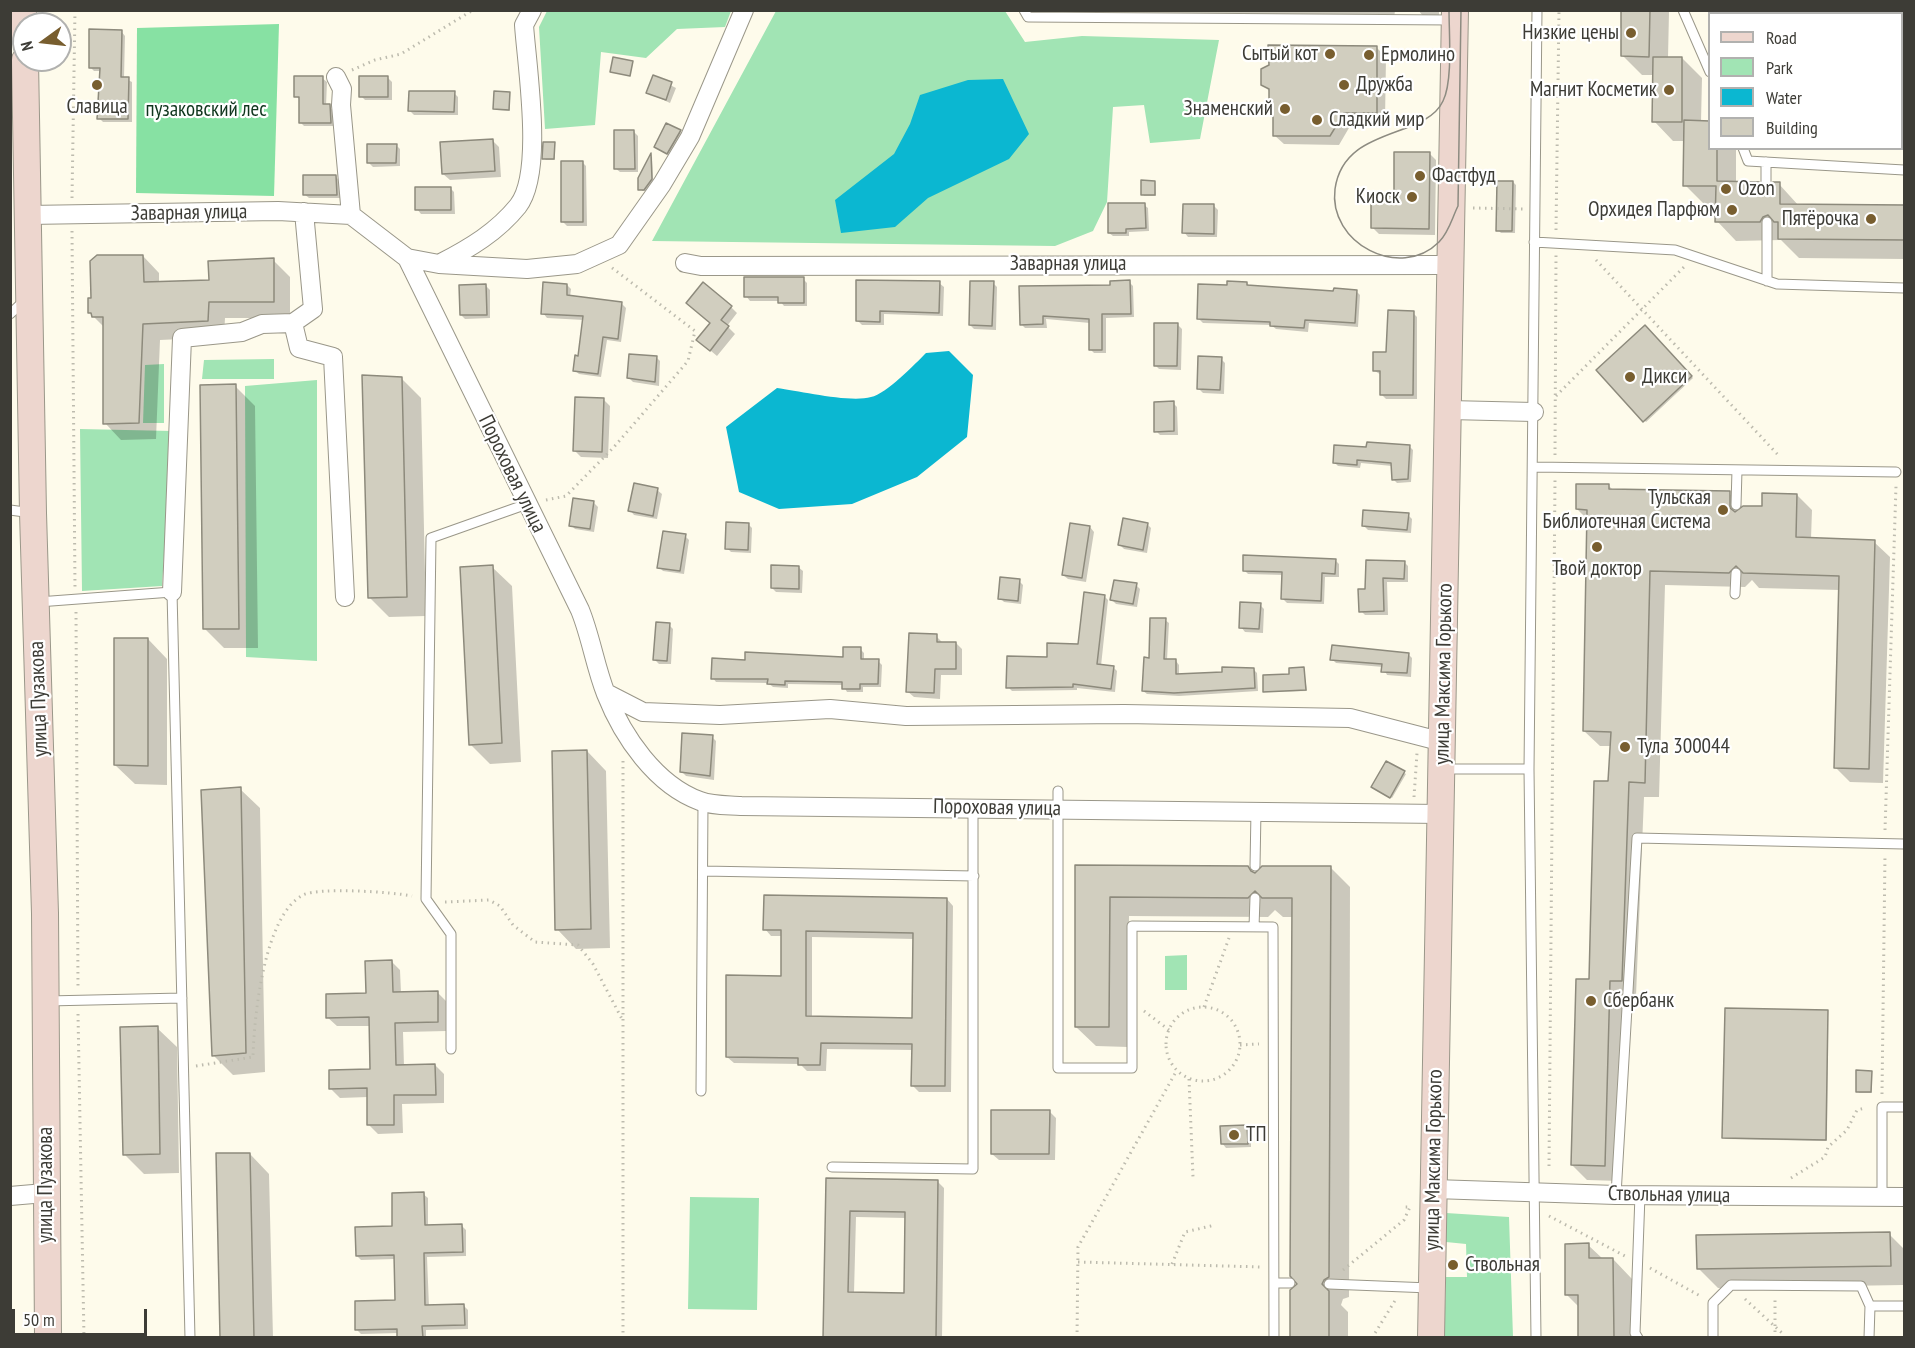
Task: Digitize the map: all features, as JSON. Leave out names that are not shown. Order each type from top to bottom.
[{"type":"main road","name":"улица Максима Горького","points":[[1431,1338],[1442,769],[1431,739],[1449,410],[1454,15]]},
{"type":"main road","name":"улица Пузакова","points":[[24,72],[30,296],[22,511],[36,602],[45,1001],[48,1338]]},
{"type":"street","points":[[439,264],[481,242],[519,205],[531,178],[531,125],[524,25],[532,10]]},
{"type":"street","points":[[336,77],[342,88],[341,105],[351,214],[407,258],[439,264],[527,269],[577,264],[619,245],[690,136],[744,10]]},
{"type":"street","name":"Заварная улица","points":[[28,215],[304,212],[351,214]]},
{"type":"street","points":[[172,592],[182,338],[242,332],[262,324],[293,323],[313,309],[304,212]]},
{"type":"street","name":"Пороховая улица","points":[[407,258],[580,610],[591,638],[606,693],[623,730],[650,765],[674,790],[703,802],[741,806],[974,807],[1058,800],[1256,812],[1441,814]]},
{"type":"street","name":"Заварная улица","points":[[685,263],[701,266],[1452,265]]},
{"type":"street","points":[[293,323],[299,348],[333,357],[345,597]]},
{"type":"street","points":[[1449,410],[1534,412]]},
{"type":"street","points":[[606,693],[643,712],[720,715],[830,709],[906,716],[1124,714],[1350,718],[1431,739]]},
{"type":"street","name":"Ствольная улица","points":[[1434,1189],[1616,1195],[1905,1197]]},
{"type":"street","points":[[10,1196],[45,1193]]},
{"type":"lane","points":[[1024,10],[1028,17],[1454,15]]},
{"type":"lane","points":[[1536,1338],[1541,1192],[1529,769],[1537,10]]},
{"type":"lane","points":[[1683,10],[1708,67]]},
{"type":"lane","points":[[1744,150],[1748,160],[1905,170]]},
{"type":"lane","points":[[1766,162],[1766,182]]},
{"type":"lane","points":[[1767,222],[1767,281]]},
{"type":"lane","points":[[1534,242],[1675,250],[1777,284],[1905,288]]},
{"type":"lane","points":[[10,314],[30,296]]},
{"type":"lane","points":[[1533,467],[1896,472]]},
{"type":"lane","points":[[1736,505],[1737,470]]},
{"type":"lane","points":[[451,1050],[451,934],[426,899],[430,538],[527,504]]},
{"type":"lane","points":[[1735,594],[1736,573]]},
{"type":"lane","points":[[36,602],[172,592],[190,1338]]},
{"type":"lane","points":[[1442,769],[1529,769]]},
{"type":"lane","points":[[1058,800],[1058,1068],[1132,1068],[1132,926],[1273,927],[1274,1338]]},
{"type":"lane","points":[[702,1091],[703,802]]},
{"type":"lane","points":[[832,1167],[972,1169],[974,807]]},
{"type":"lane","points":[[1255,866],[1256,812]]},
{"type":"lane","points":[[1616,1195],[1637,838],[1905,844]]},
{"type":"lane","points":[[703,872],[974,876]]},
{"type":"lane","points":[[1254,927],[1255,898]]},
{"type":"lane","points":[[45,1001],[182,999]]},
{"type":"lane","points":[[1882,1197],[1882,1107],[1905,1107]]},
{"type":"lane","points":[[1638,1338],[1635,1333],[1640,1195]]},
{"type":"lane","points":[[1274,1283],[1290,1283]]},
{"type":"lane","points":[[1329,1284],[1432,1288]]},
{"type":"lane","points":[[1713,1338],[1713,1304],[1731,1285],[1861,1286],[1870,1306],[1869,1338]]},
{"type":"lane","points":[[1870,1306],[1905,1306]]},
{"type":"path","points":[[75,10],[72,215],[78,1000],[84,1338]]},
{"type":"path","points":[[336,77],[375,60],[401,54],[473,10]]},
{"type":"path","points":[[1549,1216],[1541,1192],[1555,467],[1559,10]]},
{"type":"path","points":[[1453,208],[1535,209]]},
{"type":"path","points":[[1582,245],[1793,471]]},
{"type":"path","points":[[527,504],[566,496],[614,447],[688,362],[695,331],[596,255]]},
{"type":"path","points":[[1555,398],[1694,257]]},
{"type":"path","points":[[1882,1107],[1885,844],[1896,472]]},
{"type":"path","points":[[623,730],[623,1338]]},
{"type":"path","points":[[1412,814],[1431,739]]},
{"type":"path","points":[[183,1068],[253,1057],[254,1014],[273,934],[293,901],[315,890],[407,895],[443,903],[489,900],[500,906],[513,925],[535,942],[578,945],[593,964],[622,1019]]},
{"type":"path","points":[[1204,1007],[1234,927]]},
{"type":"path","points":[[1132,1001],[1169,1030]]},
{"type":"path","points":[[1204,1007],[1218,1010],[1230,1018],[1238,1030],[1240,1045],[1238,1059],[1229,1071],[1217,1079],[1203,1082],[1189,1078],[1177,1070],[1169,1058],[1166,1044],[1169,1030],[1183,1014],[1204,1007]]},
{"type":"path","points":[[1240,1045],[1274,1044]]},
{"type":"path","points":[[1077,1338],[1078,1247],[1177,1070]]},
{"type":"path","points":[[1189,1078],[1193,1177]]},
{"type":"path","points":[[1779,1196],[1788,1179],[1825,1157],[1828,1147],[1847,1130],[1857,1110],[1865,1108]]},
{"type":"path","points":[[1329,1284],[1344,1268],[1404,1220],[1410,1207],[1404,1207]]},
{"type":"path","points":[[1172,1264],[1185,1232],[1215,1226]]},
{"type":"path","points":[[1078,1262],[1274,1267]]},
{"type":"path","points":[[1731,1285],[1782,1333]]},
{"type":"path","points":[[1775,1286],[1775,1338]]},
{"type":"path","points":[[1372,1338],[1403,1287]]},
{"type":"green space","points":[[547,10],[731,11],[725,27],[677,29],[646,58],[601,52],[595,125],[545,129],[539,27]]},
{"type":"green space","points":[[776,11],[1005,11],[1025,42],[1082,36],[1219,40],[1200,139],[1150,143],[1144,105],[1113,107],[1107,202],[1093,231],[1055,246],[652,241]]},
{"type":"green space","name":"пузаковский лес","points":[[279,24],[274,196],[136,193],[137,28]]},
{"type":"green space","points":[[274,359],[274,379],[202,379],[204,360]]},
{"type":"green space","points":[[164,364],[164,423],[143,423],[145,365]]},
{"type":"green space","points":[[317,380],[317,661],[246,657],[245,386]]},
{"type":"green space","points":[[80,429],[172,431],[162,586],[82,591]]},
{"type":"green space","points":[[1187,955],[1187,990],[1165,990],[1165,956]]},
{"type":"green space","points":[[690,1197],[759,1198],[757,1310],[688,1309]]},
{"type":"green space","points":[[1446,1213],[1509,1217],[1513,1337],[1444,1337],[1446,1277],[1467,1277],[1466,1244],[1446,1242]]},
{"type":"water","points":[[1003,79],[1029,134],[1009,159],[928,198],[895,227],[841,233],[835,200],[894,154],[910,124],[920,95],[968,80]]},
{"type":"water","points":[[949,351],[973,375],[967,437],[917,477],[852,504],[779,509],[739,492],[726,427],[777,388],[838,398],[871,397],[892,385],[926,353]]},
{"type":"building","points":[[1621,10],[1650,10],[1649,57],[1621,56]]},
{"type":"building","points":[[89,29],[122,30],[121,77],[129,77],[128,119],[97,119],[100,68],[89,68]]},
{"type":"building","points":[[1268,45],[1377,46],[1377,113],[1344,113],[1330,136],[1273,136],[1273,112],[1269,109],[1269,89],[1261,85],[1261,69],[1269,65]]},
{"type":"building","points":[[613,57],[633,61],[630,76],[610,72]]},
{"type":"building","points":[[1653,57],[1682,57],[1682,122],[1652,122]]},
{"type":"building","points":[[653,75],[672,82],[666,100],[646,93]]},
{"type":"building","points":[[294,76],[323,76],[323,104],[330,104],[331,123],[299,123],[299,97],[294,97]]},
{"type":"building","points":[[359,76],[388,76],[388,97],[359,97]]},
{"type":"building","points":[[409,91],[455,91],[454,112],[408,111]]},
{"type":"building","points":[[494,91],[510,92],[509,110],[493,109]]},
{"type":"building","points":[[1684,120],[1708,121],[1708,150],[1717,150],[1717,181],[1759,182],[1765,189],[1773,182],[1780,182],[1780,204],[1905,205],[1905,240],[1778,239],[1778,222],[1774,222],[1768,215],[1760,222],[1715,222],[1716,186],[1683,186]]},
{"type":"building","points":[[666,123],[681,130],[667,154],[654,147]]},
{"type":"building","points":[[614,130],[634,130],[635,169],[614,169]]},
{"type":"building","points":[[493,139],[495,171],[442,174],[440,142]]},
{"type":"building","points":[[543,142],[555,142],[554,159],[542,159]]},
{"type":"building","points":[[367,144],[397,144],[396,163],[367,163]]},
{"type":"building","points":[[1394,152],[1430,152],[1429,229],[1371,228],[1371,196],[1394,196]]},
{"type":"building","points":[[651,153],[652,179],[644,190],[638,190],[638,178]]},
{"type":"building","points":[[561,161],[583,161],[583,222],[561,222]]},
{"type":"building","points":[[303,175],[336,175],[337,195],[303,195]]},
{"type":"building","points":[[1141,180],[1155,181],[1155,195],[1141,195]]},
{"type":"building","points":[[1497,181],[1513,181],[1512,231],[1496,231]]},
{"type":"building","points":[[415,187],[451,187],[451,210],[415,210]]},
{"type":"building","points":[[1108,203],[1145,203],[1146,228],[1126,229],[1126,233],[1108,233]]},
{"type":"building","points":[[1183,204],[1214,204],[1214,234],[1182,233]]},
{"type":"building","points":[[97,255],[143,255],[144,282],[209,280],[208,261],[274,258],[274,302],[209,302],[208,321],[143,324],[139,423],[103,424],[103,317],[92,317],[91,313],[88,313],[88,298],[91,298],[90,261]]},
{"type":"building","points":[[744,277],[804,277],[804,303],[778,303],[778,297],[744,297]]},
{"type":"building","points":[[856,280],[940,281],[939,313],[880,311],[880,322],[856,321]]},
{"type":"building","points":[[1130,280],[1131,314],[1102,314],[1102,350],[1089,350],[1089,319],[1043,316],[1043,324],[1020,325],[1019,286],[1110,285],[1110,281]]},
{"type":"building","points":[[970,281],[994,281],[992,326],[969,325]]},
{"type":"building","points":[[1227,281],[1247,282],[1247,285],[1333,291],[1334,288],[1357,290],[1355,323],[1305,320],[1304,328],[1270,326],[1270,322],[1197,319],[1198,284],[1227,285]]},
{"type":"building","points":[[543,282],[567,284],[567,295],[622,302],[618,339],[603,337],[598,374],[573,371],[575,355],[578,356],[583,316],[541,314]]},
{"type":"building","points":[[703,282],[732,306],[721,320],[729,326],[710,351],[696,340],[710,323],[686,303]]},
{"type":"building","points":[[486,284],[487,315],[460,315],[459,285]]},
{"type":"building","points":[[1388,310],[1414,311],[1413,395],[1380,395],[1380,371],[1373,371],[1373,352],[1386,352]]},
{"type":"building","points":[[1154,323],[1178,323],[1177,366],[1154,366]]},
{"type":"building","points":[[1645,325],[1692,376],[1643,422],[1596,370]]},
{"type":"building","points":[[629,354],[657,356],[655,382],[627,378]]},
{"type":"building","points":[[1198,356],[1222,357],[1220,390],[1197,389]]},
{"type":"building","points":[[362,375],[402,377],[407,597],[368,598]]},
{"type":"building","points":[[236,384],[239,629],[203,629],[200,385]]},
{"type":"building","points":[[575,397],[604,398],[602,452],[573,451]]},
{"type":"building","points":[[1174,401],[1174,431],[1154,432],[1154,402]]},
{"type":"building","points":[[1367,442],[1410,445],[1408,479],[1392,480],[1391,463],[1357,460],[1357,465],[1333,463],[1334,445],[1366,447]]},
{"type":"building","points":[[634,483],[658,488],[653,516],[628,511]]},
{"type":"building","points":[[1576,484],[1609,484],[1609,489],[1730,491],[1730,508],[1735,512],[1743,506],[1762,506],[1762,493],[1797,494],[1796,537],[1875,540],[1869,769],[1834,768],[1839,576],[1743,573],[1736,566],[1729,573],[1650,571],[1645,783],[1629,782],[1622,981],[1610,981],[1605,1166],[1571,1165],[1576,979],[1589,979],[1594,781],[1608,781],[1611,732],[1583,731],[1587,510],[1576,509]]},
{"type":"building","points":[[573,498],[594,501],[590,529],[569,526]]},
{"type":"building","points":[[1363,510],[1409,513],[1407,530],[1362,526]]},
{"type":"building","points":[[1123,518],[1148,523],[1143,550],[1118,545]]},
{"type":"building","points":[[726,522],[749,523],[748,550],[725,549]]},
{"type":"building","points":[[1070,523],[1090,526],[1082,578],[1062,575]]},
{"type":"building","points":[[663,531],[686,534],[680,571],[657,568]]},
{"type":"building","points":[[1243,555],[1336,559],[1335,574],[1322,573],[1321,601],[1281,599],[1282,572],[1243,571]]},
{"type":"building","points":[[1366,560],[1405,561],[1404,579],[1383,578],[1384,611],[1359,612],[1358,589],[1365,589]]},
{"type":"building","points":[[493,565],[502,743],[469,745],[460,567]]},
{"type":"building","points":[[771,565],[799,566],[799,589],[771,588]]},
{"type":"building","points":[[1000,577],[1020,579],[1018,601],[998,599]]},
{"type":"building","points":[[1114,580],[1137,583],[1133,604],[1110,600]]},
{"type":"building","points":[[1084,592],[1105,595],[1097,664],[1114,666],[1111,689],[1073,684],[1073,687],[1006,688],[1007,656],[1047,657],[1047,643],[1078,644]]},
{"type":"building","points":[[1240,602],[1261,603],[1259,629],[1239,628]]},
{"type":"building","points":[[1150,618],[1166,618],[1164,659],[1176,659],[1176,674],[1222,672],[1222,667],[1254,668],[1255,688],[1174,693],[1142,691],[1144,657],[1149,658]]},
{"type":"building","points":[[656,622],[670,623],[667,661],[653,660]]},
{"type":"building","points":[[909,633],[937,634],[937,642],[956,642],[956,669],[935,669],[934,693],[906,692]]},
{"type":"building","points":[[114,638],[148,638],[148,766],[114,765]]},
{"type":"building","points":[[1332,645],[1409,653],[1407,673],[1381,672],[1382,664],[1330,660]]},
{"type":"building","points":[[843,647],[861,647],[861,659],[879,659],[878,684],[860,684],[860,689],[842,689],[842,682],[785,681],[785,685],[767,684],[768,679],[711,679],[712,658],[745,660],[745,652],[843,657]]},
{"type":"building","points":[[1304,667],[1306,690],[1263,692],[1263,675],[1289,674],[1289,668]]},
{"type":"building","points":[[682,733],[713,735],[710,776],[680,772]]},
{"type":"building","points":[[587,750],[591,929],[555,930],[552,751]]},
{"type":"building","points":[[1386,761],[1405,771],[1390,798],[1371,787]]},
{"type":"building","points":[[241,787],[246,1053],[212,1056],[201,790]]},
{"type":"building","points":[[1075,865],[1248,866],[1255,873],[1262,866],[1331,866],[1329,1277],[1322,1284],[1329,1291],[1329,1338],[1290,1338],[1290,1290],[1297,1284],[1290,1276],[1292,898],[1262,898],[1255,891],[1248,898],[1110,897],[1109,1027],[1075,1027]]},
{"type":"building","points":[[764,895],[947,898],[945,1086],[911,1086],[912,1044],[821,1043],[820,1065],[798,1065],[798,1058],[726,1057],[726,975],[781,976],[781,930],[763,930]],"holes":[[[806,931],[913,933],[912,1018],[806,1016]]]},
{"type":"building","points":[[392,960],[393,992],[438,991],[438,1022],[395,1023],[396,1065],[435,1064],[436,1095],[394,1095],[394,1125],[367,1125],[367,1088],[329,1089],[329,1070],[370,1069],[369,1017],[326,1018],[326,994],[366,993],[365,961]]},
{"type":"building","points":[[1725,1008],[1828,1010],[1826,1140],[1722,1138]]},
{"type":"building","points":[[158,1026],[160,1154],[123,1155],[120,1027]]},
{"type":"building","points":[[1856,1070],[1872,1071],[1871,1092],[1856,1092]]},
{"type":"building","points":[[991,1110],[1050,1110],[1049,1154],[991,1154]]},
{"type":"building","name":"ТП","points":[[1247,1125],[1248,1144],[1221,1144],[1220,1126]]},
{"type":"building","points":[[216,1153],[250,1153],[254,1338],[220,1338]]},
{"type":"building","points":[[826,1178],[938,1180],[936,1338],[823,1338]],"holes":[[[850,1211],[905,1212],[904,1293],[848,1292]]]},
{"type":"building","points":[[424,1192],[425,1225],[462,1224],[463,1252],[424,1253],[425,1305],[464,1304],[465,1325],[422,1326],[423,1338],[397,1338],[397,1329],[355,1330],[355,1301],[395,1300],[394,1255],[356,1256],[355,1227],[392,1226],[392,1193]]},
{"type":"building","points":[[1890,1232],[1891,1266],[1697,1269],[1696,1235]]},
{"type":"building","points":[[1589,1243],[1589,1258],[1613,1258],[1614,1338],[1578,1338],[1578,1295],[1565,1295],[1565,1244]]},
{"type":"tram line","points":[[1449,10],[1449,70],[1443,101],[1434,113],[1420,122],[1368,143],[1353,154],[1341,168],[1335,189],[1336,208],[1343,226],[1355,240],[1387,257],[1405,258],[1423,253],[1439,242],[1448,229],[1458,206],[1461,10]]},
{"type":"place","name":"Низкие цены","points":[[1631,33]]},
{"type":"place","name":"Сытый кот","points":[[1330,54]]},
{"type":"place","name":"Ермолино","points":[[1369,55]]},
{"type":"place","name":"Славица","points":[[97,85]]},
{"type":"place","name":"Дружба","points":[[1344,85]]},
{"type":"place","name":"Магнит Косметик","points":[[1669,90]]},
{"type":"place","name":"Знаменский","points":[[1285,109]]},
{"type":"place","name":"Сладкий мир","points":[[1317,120]]},
{"type":"place","name":"Фастфуд","points":[[1420,176]]},
{"type":"place","name":"Ozon","points":[[1726,189]]},
{"type":"place","name":"Киоск","points":[[1412,197]]},
{"type":"place","name":"Орхидея Парфюм","points":[[1732,210]]},
{"type":"place","name":"Пятёрочка","points":[[1871,219]]},
{"type":"place","name":"Дикси","points":[[1630,377]]},
{"type":"place","name":"Тульская Библиотечная Система","points":[[1723,510]]},
{"type":"place","name":"Твой доктор","points":[[1597,547]]},
{"type":"place","name":"Тула 300044","points":[[1625,747]]},
{"type":"place","name":"Сбербанк","points":[[1591,1001]]},
{"type":"place","name":"ТП","points":[[1234,1135]]},
{"type":"place","name":"Ствольная","points":[[1453,1265]]}]
